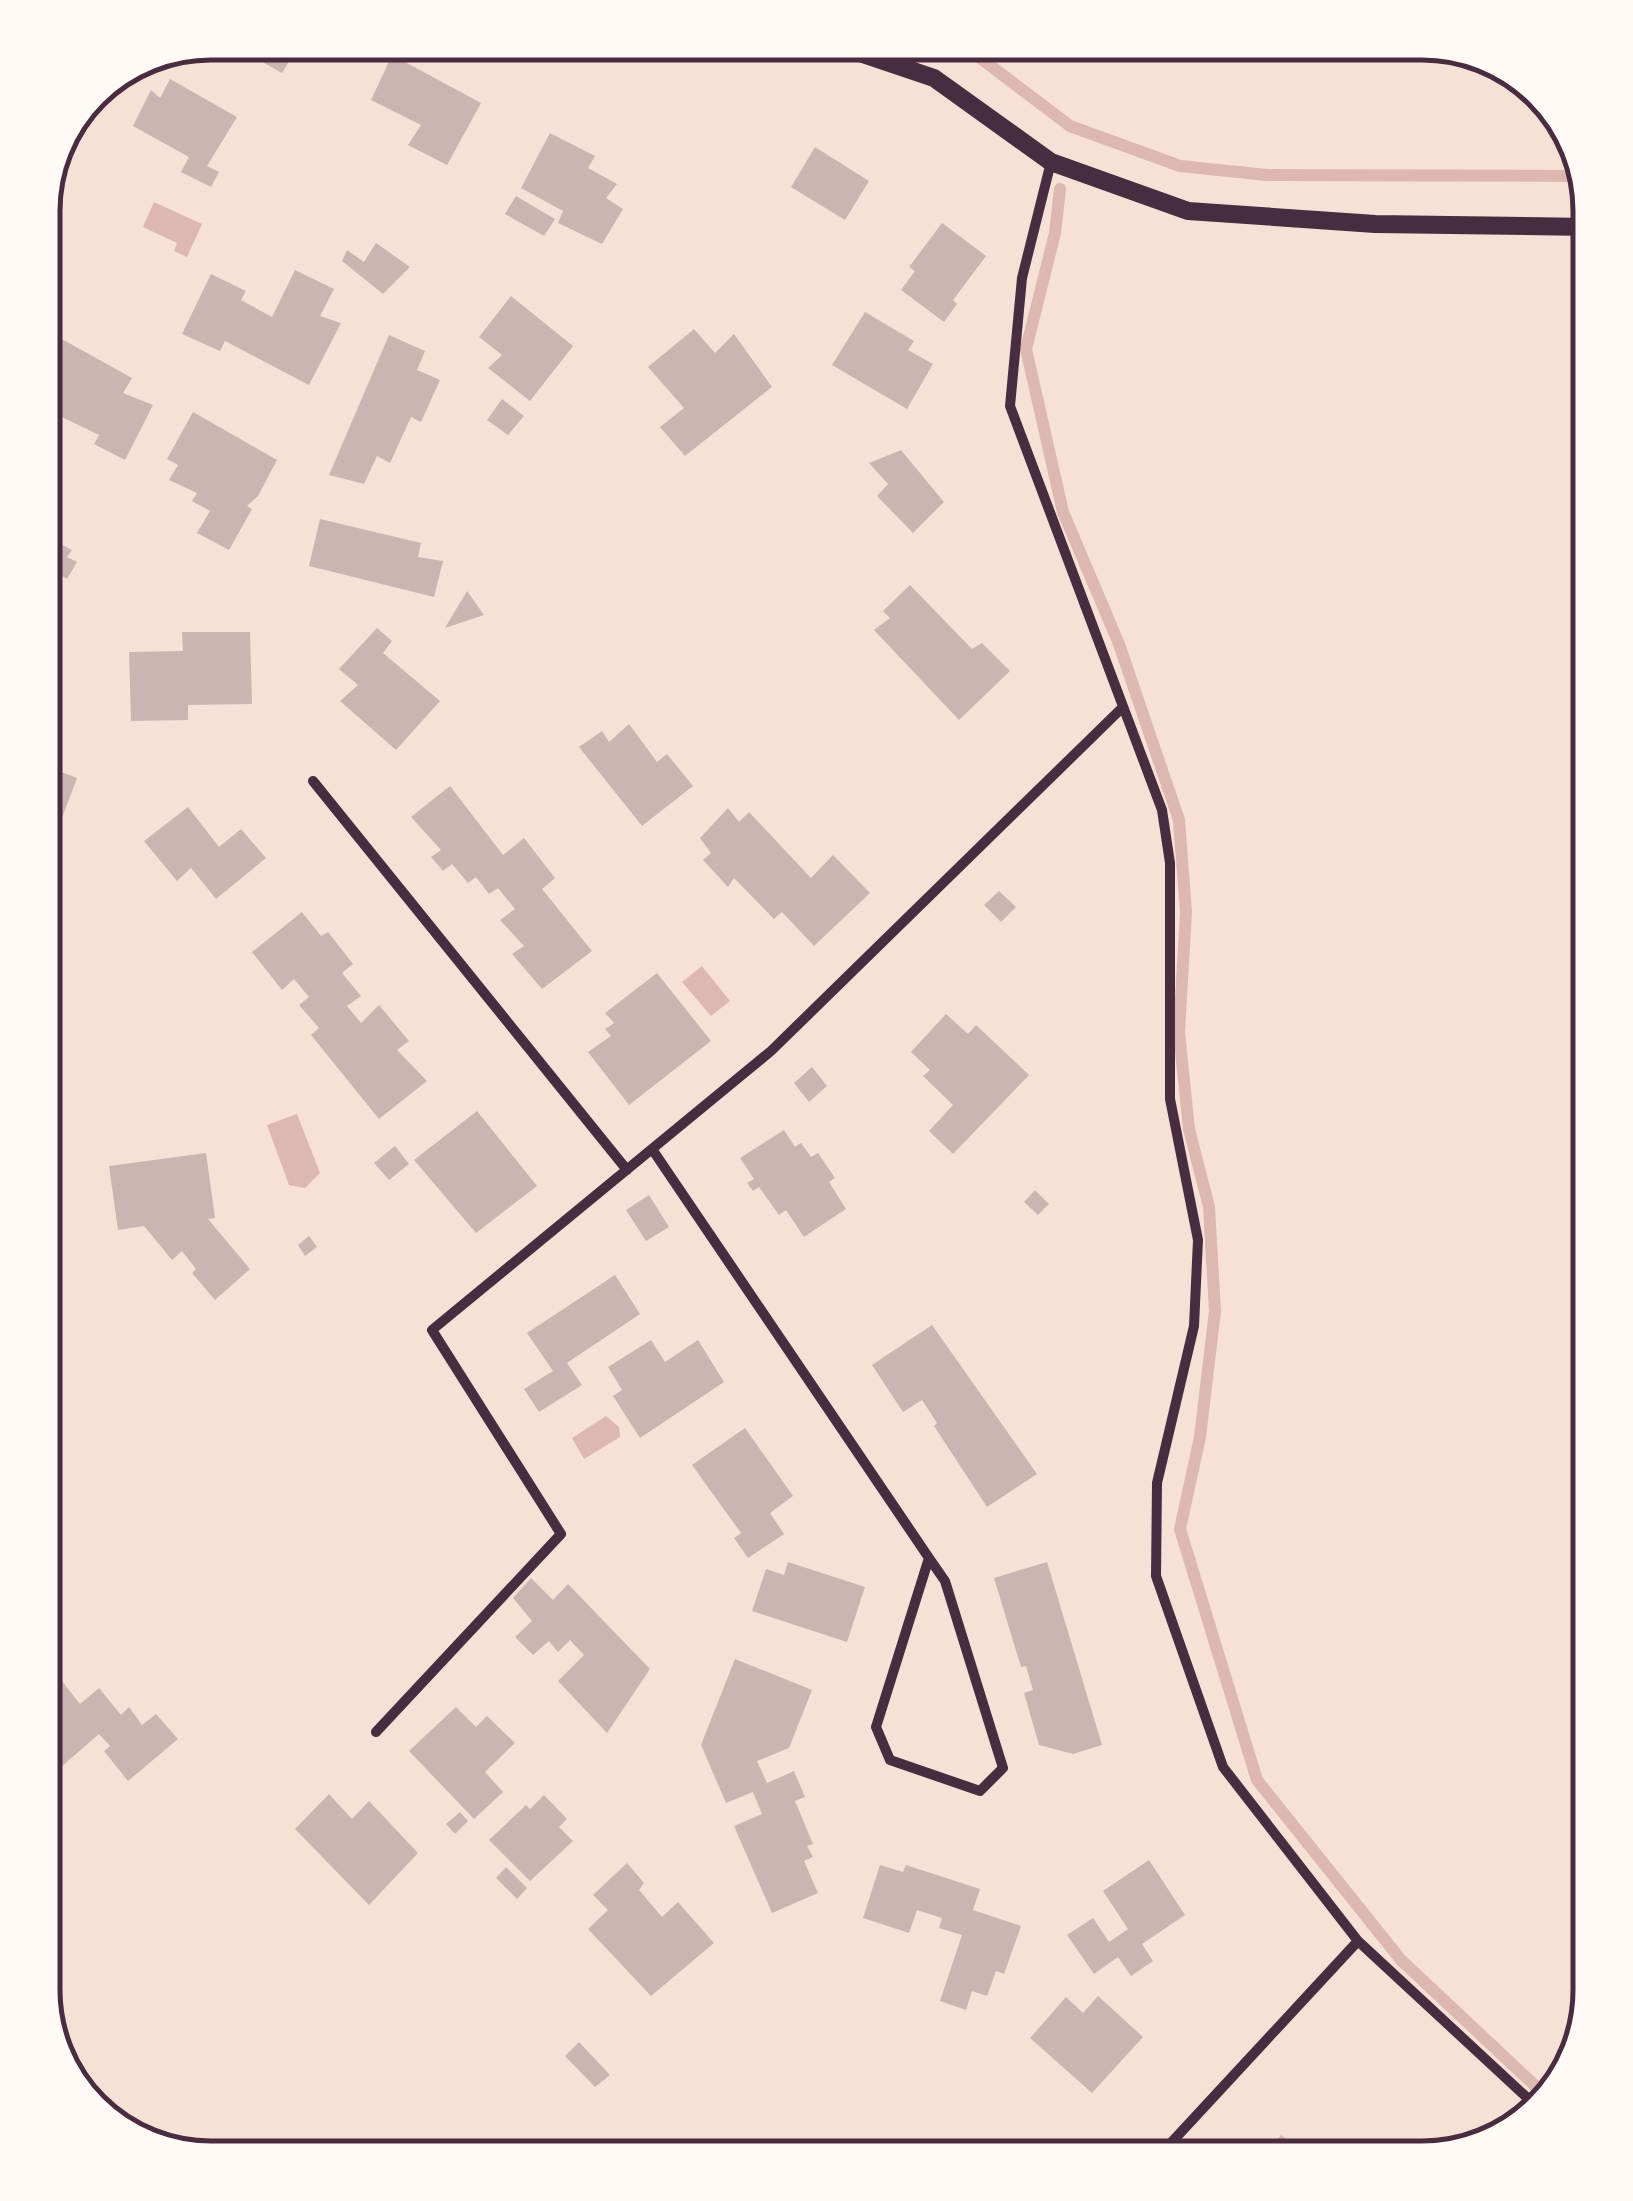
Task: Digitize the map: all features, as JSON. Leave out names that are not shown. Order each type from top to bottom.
[{"type":"street","points":[[881,60],[934,78],[1051,162],[1188,211],[1374,224],[1573,228]]},
{"type":"street","points":[[1051,162],[1022,278],[1010,406],[1162,810],[1170,863],[1170,1099],[1198,1240],[1194,1326],[1157,1483],[1156,1576],[1223,1767],[1358,1940],[1527,2097]]},
{"type":"street","points":[[376,1732],[560,1534],[432,1330],[771,1051],[1123,707]]},
{"type":"street","points":[[313,781],[627,1170]]},
{"type":"street","points":[[652,1149],[929,1558],[944,1581],[1002,1768],[980,1790],[890,1760],[876,1727],[929,1558]]},
{"type":"street","points":[[1173,2141],[1358,1940]]},
{"type":"shaded area","points":[[154,202],[202,224],[187,257],[174,251],[177,243],[143,227]]},
{"type":"shaded area","points":[[702,966],[730,1001],[711,1016],[682,982]]},
{"type":"shaded area","points":[[297,1114],[320,1173],[305,1188],[289,1185],[267,1125]]},
{"type":"shaded area","points":[[606,1416],[619,1427],[620,1437],[584,1459],[572,1438]]},
{"type":"building","points":[[259,60],[290,60],[282,73]]},
{"type":"building","points":[[390,60],[401,60],[481,103],[447,165],[408,145],[421,125],[371,100]]},
{"type":"building","points":[[170,79],[237,117],[207,166],[219,172],[211,187],[181,172],[189,157],[133,126],[151,90],[160,98]]},
{"type":"building","points":[[550,133],[595,156],[588,168],[617,184],[606,198],[623,209],[602,244],[558,223],[563,211],[521,188]]},
{"type":"building","points":[[815,147],[869,181],[845,220],[791,187]]},
{"type":"building","points":[[516,196],[555,219],[544,236],[505,214]]},
{"type":"building","points":[[942,223],[986,256],[953,300],[957,304],[944,322],[901,290],[915,271],[909,267]]},
{"type":"building","points":[[376,243],[410,267],[383,294],[342,261],[347,250],[364,262]]},
{"type":"building","points":[[295,270],[334,289],[320,316],[341,323],[309,385],[225,341],[220,351],[182,334],[211,274],[246,291],[241,300],[272,317]]},
{"type":"building","points":[[511,296],[573,346],[530,401],[488,368],[502,355],[479,337]]},
{"type":"building","points":[[865,312],[914,341],[908,350],[933,364],[907,409],[832,365]]},
{"type":"building","points":[[694,329],[715,353],[734,334],[772,387],[685,456],[660,427],[684,408],[648,367]]},
{"type":"building","points":[[389,335],[425,351],[417,370],[440,380],[421,422],[411,417],[390,463],[377,456],[364,484],[329,475]]},
{"type":"building","points":[[60,338],[132,378],[123,393],[153,405],[125,460],[94,444],[99,435],[60,416]]},
{"type":"building","points":[[502,399],[524,416],[508,435],[487,420]]},
{"type":"building","points":[[193,412],[277,460],[258,496],[247,506],[252,509],[229,550],[197,533],[210,511],[192,501],[197,493],[169,480],[178,465],[167,459]]},
{"type":"building","points":[[901,450],[944,502],[913,533],[877,496],[888,484],[869,463]]},
{"type":"building","points":[[320,519],[421,543],[418,557],[443,561],[434,597],[309,566]]},
{"type":"building","points":[[60,544],[72,550],[67,557],[77,562],[67,579],[60,575]]},
{"type":"building","points":[[910,585],[972,649],[982,643],[1010,671],[959,720],[874,630],[890,618],[883,611]]},
{"type":"building","points":[[467,591],[484,615],[445,628],[455,611]]},
{"type":"building","points":[[377,628],[392,641],[383,653],[440,701],[396,750],[340,701],[358,685],[339,669]]},
{"type":"building","points":[[182,632],[250,632],[252,704],[188,705],[188,720],[131,721],[129,652],[183,651]]},
{"type":"building","points":[[629,724],[657,762],[667,754],[693,786],[642,826],[579,747],[602,731],[609,742]]},
{"type":"building","points":[[60,772],[77,778],[60,817]]},
{"type":"building","points":[[450,786],[503,855],[524,838],[555,878],[542,889],[592,951],[542,989],[512,954],[524,946],[500,920],[515,909],[498,888],[489,894],[476,877],[468,883],[452,864],[443,871],[431,857],[441,850],[411,817]]},
{"type":"building","points":[[188,807],[219,847],[241,829],[266,858],[216,899],[191,868],[177,881],[144,841]]},
{"type":"building","points":[[728,808],[739,822],[749,812],[811,878],[833,855],[870,893],[814,946],[782,912],[774,919],[734,878],[728,887],[703,860],[711,853],[700,838]]},
{"type":"building","points":[[999,891],[1016,907],[1001,922],[984,905]]},
{"type":"building","points":[[302,912],[321,936],[328,932],[353,964],[342,973],[361,996],[347,1006],[361,1023],[379,1005],[409,1041],[397,1050],[427,1081],[379,1119],[311,1035],[319,1028],[299,1005],[309,997],[294,979],[282,990],[252,952]]},
{"type":"building","points":[[657,973],[711,1041],[629,1105],[588,1052],[611,1036],[605,1029],[614,1023],[605,1013]]},
{"type":"building","points":[[946,1014],[968,1034],[976,1025],[1029,1075],[953,1154],[929,1131],[953,1105],[923,1076],[930,1070],[911,1052]]},
{"type":"building","points":[[812,1067],[827,1086],[809,1102],[794,1083]]},
{"type":"building","points":[[477,1111],[537,1186],[476,1233],[414,1160]]},
{"type":"building","points":[[784,1130],[795,1147],[801,1143],[811,1157],[818,1153],[835,1178],[829,1182],[846,1209],[804,1237],[786,1210],[779,1215],[759,1187],[753,1191],[747,1183],[754,1179],[740,1158]]},
{"type":"building","points":[[395,1146],[409,1164],[389,1180],[374,1163]]},
{"type":"building","points":[[206,1153],[215,1218],[208,1219],[250,1269],[215,1300],[192,1273],[196,1269],[182,1251],[172,1260],[144,1226],[118,1230],[109,1166]]},
{"type":"building","points":[[1035,1190],[1049,1204],[1038,1215],[1024,1202]]},
{"type":"building","points":[[649,1195],[669,1227],[646,1241],[626,1210]]},
{"type":"building","points":[[309,1236],[317,1247],[305,1256],[298,1245]]},
{"type":"building","points":[[615,1275],[640,1314],[567,1363],[582,1385],[539,1412],[524,1389],[553,1371],[527,1333]]},
{"type":"building","points":[[932,1325],[1037,1474],[987,1507],[934,1426],[937,1423],[922,1400],[903,1412],[872,1365]]},
{"type":"building","points":[[651,1340],[665,1362],[698,1340],[724,1382],[640,1438],[613,1396],[622,1390],[608,1367]]},
{"type":"building","points":[[745,1428],[793,1496],[770,1513],[784,1534],[748,1558],[734,1538],[741,1533],[692,1465]]},
{"type":"building","points":[[788,1562],[865,1587],[847,1642],[752,1611],[766,1569],[784,1575]]},
{"type":"building","points":[[1047,1562],[1102,1745],[1073,1754],[1039,1745],[1024,1693],[1033,1690],[1026,1666],[1021,1667],[994,1578]]},
{"type":"building","points":[[531,1578],[553,1600],[568,1584],[650,1669],[607,1733],[558,1681],[584,1655],[570,1640],[558,1652],[549,1641],[533,1655],[515,1637],[532,1621],[513,1598]]},
{"type":"building","points":[[735,1659],[812,1690],[789,1748],[757,1761],[767,1783],[794,1771],[805,1797],[795,1801],[813,1844],[807,1846],[813,1857],[804,1861],[818,1893],[772,1913],[734,1826],[762,1814],[753,1792],[726,1803],[701,1745]]},
{"type":"building","points":[[60,1679],[80,1704],[99,1688],[121,1715],[129,1707],[142,1725],[156,1714],[178,1739],[128,1781],[104,1751],[110,1746],[99,1734],[61,1767]]},
{"type":"building","points":[[456,1707],[476,1727],[487,1716],[515,1743],[485,1772],[503,1792],[474,1819],[409,1751]]},
{"type":"building","points":[[329,1794],[352,1819],[369,1801],[418,1853],[369,1905],[295,1829]]},
{"type":"building","points":[[544,1795],[567,1819],[559,1827],[573,1841],[530,1881],[489,1840],[526,1805],[530,1809]]},
{"type":"building","points":[[460,1812],[468,1821],[455,1834],[446,1824]]},
{"type":"building","points":[[1149,1860],[1185,1915],[1142,1944],[1153,1961],[1131,1976],[1118,1957],[1094,1974],[1067,1935],[1093,1918],[1109,1942],[1128,1929],[1103,1891]]},
{"type":"building","points":[[627,1863],[644,1883],[639,1890],[662,1917],[678,1902],[714,1943],[651,1996],[588,1929],[608,1910],[593,1895]]},
{"type":"building","points":[[880,1865],[903,1872],[906,1865],[980,1889],[973,1910],[1021,1926],[1004,1974],[996,1971],[987,1996],[972,1991],[966,2010],[940,2001],[962,1935],[939,1928],[942,1918],[917,1910],[909,1933],[863,1918]]},
{"type":"building","points":[[506,1867],[527,1888],[517,1899],[496,1878]]},
{"type":"building","points":[[1098,1996],[1143,2037],[1092,2093],[1030,2038],[1066,1997],[1083,2013]]},
{"type":"building","points":[[579,2042],[610,2075],[595,2087],[565,2056]]},
{"type":"waterway","points":[[983,60],[1070,126],[1180,166],[1267,175],[1568,176]]},
{"type":"waterway","points":[[1060,189],[1055,233],[1026,349],[1063,512],[1119,644],[1179,820],[1186,912],[1179,1032],[1189,1129],[1209,1207],[1215,1311],[1200,1437],[1180,1529],[1257,1780],[1401,1960],[1537,2087]]}]
